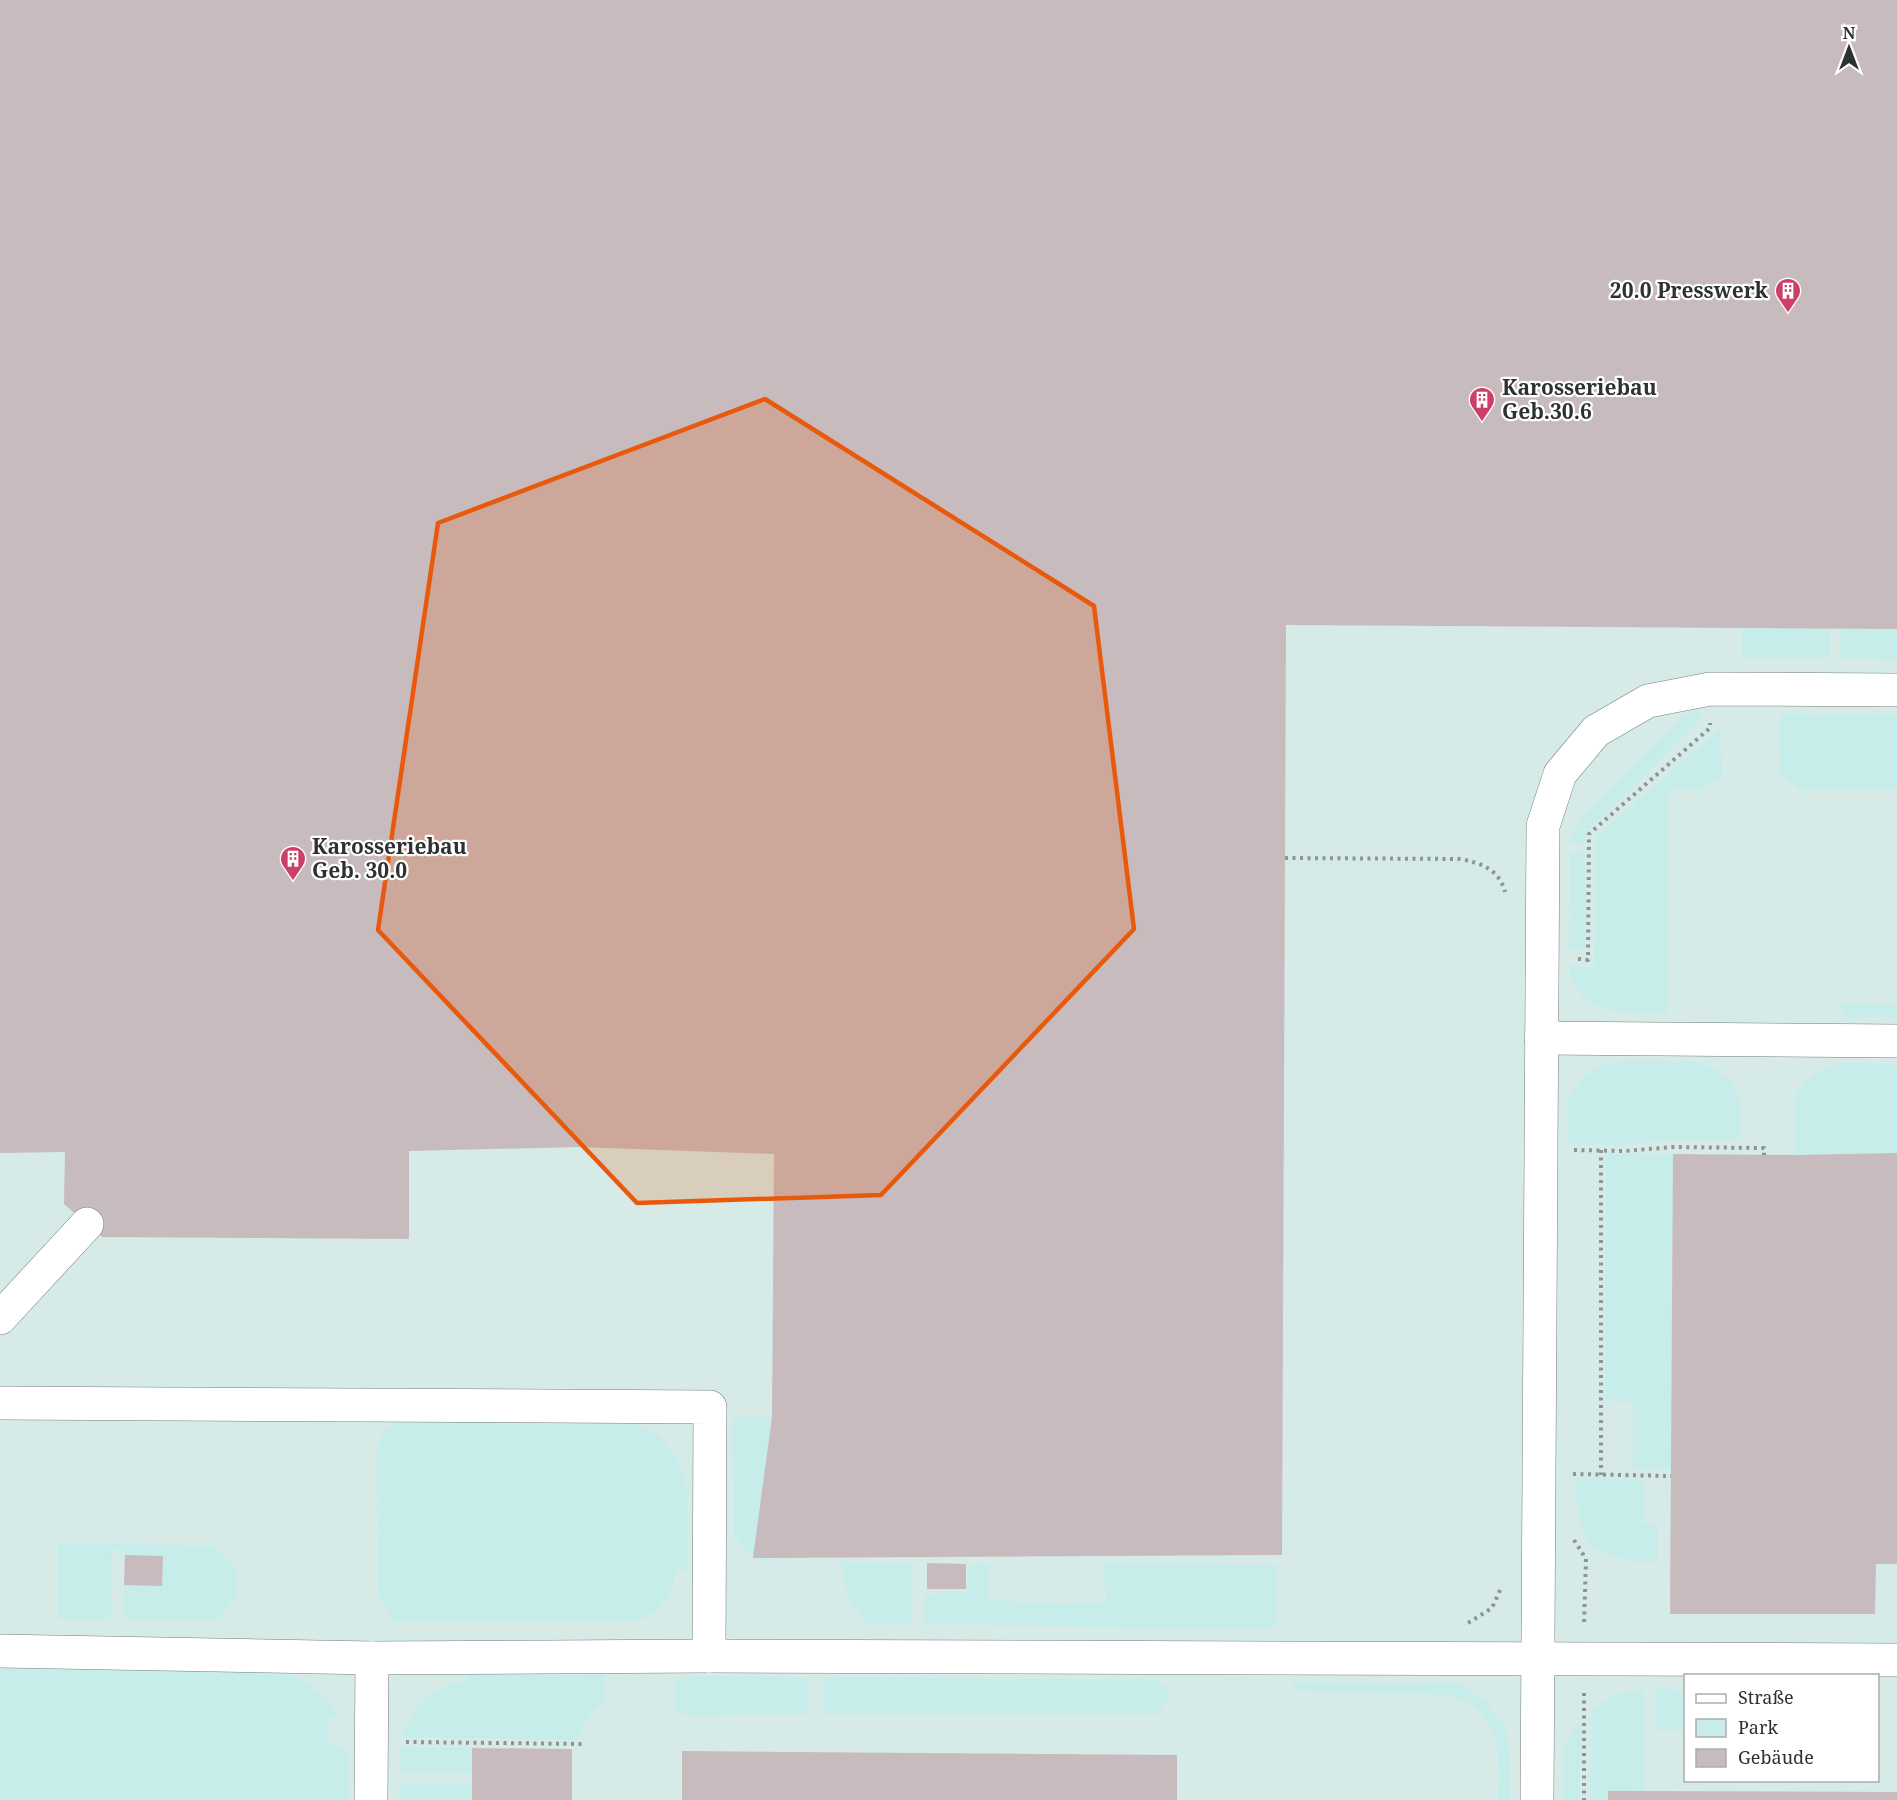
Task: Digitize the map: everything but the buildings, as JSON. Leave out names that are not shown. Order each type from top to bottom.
[{"type":"lane","points":[[1537,1800],[1543,826],[1560,774],[1596,731],[1648,701],[1710,689],[1897,690]]},
{"type":"lane","points":[[1541,1038],[1897,1041]]},
{"type":"lane","points":[[0,1318],[87,1224]]},
{"type":"lane","points":[[0,1403],[710,1407],[709,1656]]},
{"type":"lane","points":[[0,1651],[372,1658],[709,1656],[1897,1660]]},
{"type":"lane","points":[[371,1800],[372,1658]]},
{"type":"path","points":[[1542,958],[1588,960],[1589,834],[1710,728],[1710,689]]},
{"type":"path","points":[[1285,858],[1460,859],[1478,862],[1494,870],[1504,885],[1506,894]]},
{"type":"path","points":[[1540,1149],[1625,1151],[1673,1147],[1764,1148],[1764,1155]]},
{"type":"path","points":[[1601,1150],[1601,1475]]},
{"type":"path","points":[[1572,1474],[1671,1476]]},
{"type":"path","points":[[1574,1539],[1586,1559],[1584,1800]]},
{"type":"path","points":[[1462,1627],[1492,1608],[1502,1584]]},
{"type":"path","points":[[405,1742],[585,1744]]},
{"type":"highlighted area","points":[[765,399],[1094,606],[1134,929],[881,1195],[637,1203],[378,930],[438,523]]},
{"type":"shaded area","points":[[0,0],[1897,0],[1897,1800],[0,1800]]},
{"type":"green space","points":[[1742,628],[1830,628],[1830,658],[1742,658]]},
{"type":"green space","points":[[1839,628],[1897,629],[1897,659],[1839,658]]},
{"type":"green space","points":[[1700,709],[1700,720],[1586,832],[1585,843],[1570,843],[1575,828],[1586,813],[1685,716]]},
{"type":"green space","points":[[1783,714],[1897,715],[1897,790],[1801,790],[1781,774],[1780,718]]},
{"type":"green space","points":[[1721,728],[1722,775],[1702,789],[1668,789],[1667,1014],[1629,1013],[1591,1003],[1573,983],[1569,966],[1594,967],[1596,837]]},
{"type":"green space","points":[[1570,853],[1585,853],[1585,950],[1569,950]]},
{"type":"green space","points":[[1837,1004],[1897,1005],[1897,1018],[1847,1017]]},
{"type":"green space","points":[[1622,1061],[1697,1061],[1715,1069],[1730,1080],[1739,1096],[1739,1139],[1674,1139],[1622,1145],[1568,1144],[1568,1096],[1581,1080],[1597,1067]]},
{"type":"green space","points":[[1844,1063],[1897,1064],[1897,1153],[1795,1155],[1795,1096],[1805,1082],[1820,1070]]},
{"type":"green space","points":[[1606,1154],[1673,1154],[1671,1470],[1633,1470],[1633,1402],[1604,1401]]},
{"type":"green space","points":[[733,1417],[772,1417],[771,1562],[749,1553],[741,1546],[734,1534]]},
{"type":"green space","points":[[403,1419],[606,1419],[633,1424],[659,1435],[676,1458],[687,1484],[688,1570],[676,1570],[672,1590],[661,1606],[643,1619],[621,1622],[393,1621],[378,1596],[377,1444],[386,1428]]},
{"type":"green space","points":[[1575,1478],[1643,1480],[1643,1524],[1658,1525],[1658,1562],[1637,1562],[1612,1556],[1591,1546],[1582,1527],[1576,1502]]},
{"type":"green space","points":[[58,1543],[212,1546],[223,1554],[235,1570],[238,1583],[236,1594],[219,1619],[124,1619],[124,1585],[162,1585],[163,1556],[125,1555],[124,1551],[112,1550],[111,1614],[107,1619],[58,1619]]},
{"type":"green space","points":[[841,1562],[912,1563],[912,1624],[869,1624],[849,1596]]},
{"type":"green space","points":[[989,1564],[988,1598],[1062,1605],[1106,1602],[1104,1564],[1277,1565],[1276,1628],[923,1625],[926,1594],[967,1592],[970,1565]]},
{"type":"green space","points":[[0,1669],[285,1672],[326,1697],[337,1715],[329,1719],[329,1745],[343,1746],[349,1755],[348,1800],[0,1800]]},
{"type":"green space","points":[[467,1674],[603,1675],[604,1703],[588,1719],[579,1739],[401,1737],[412,1714],[423,1701],[444,1687],[467,1683]]},
{"type":"green space","points":[[685,1676],[807,1677],[807,1714],[684,1715],[675,1706],[675,1686]]},
{"type":"green space","points":[[824,1677],[1154,1680],[1167,1687],[1168,1701],[1158,1714],[823,1714]]},
{"type":"green space","points":[[1299,1682],[1462,1684],[1486,1702],[1504,1726],[1510,1755],[1510,1800],[1498,1800],[1498,1757],[1492,1731],[1476,1709],[1463,1700],[1445,1695],[1296,1690],[1292,1687],[1293,1684]]},
{"type":"green space","points":[[1656,1688],[1671,1688],[1684,1694],[1684,1730],[1656,1730]]},
{"type":"green space","points":[[1643,1689],[1644,1791],[1608,1792],[1608,1800],[1590,1800],[1591,1711],[1614,1695]]},
{"type":"green space","points":[[1581,1720],[1580,1800],[1563,1800],[1565,1748],[1568,1739]]},
{"type":"green space","points":[[400,1747],[472,1748],[472,1773],[400,1774]]},
{"type":"green space","points":[[400,1784],[472,1784],[472,1800],[400,1800]]},
{"type":"place","name":"20.0 Presswerk","points":[[1788,314]]},
{"type":"place","name":"Karosseriebau Geb.30.6","points":[[1482,423]]},
{"type":"place","name":"Karosseriebau Geb. 30.0","points":[[293,882]]}]
